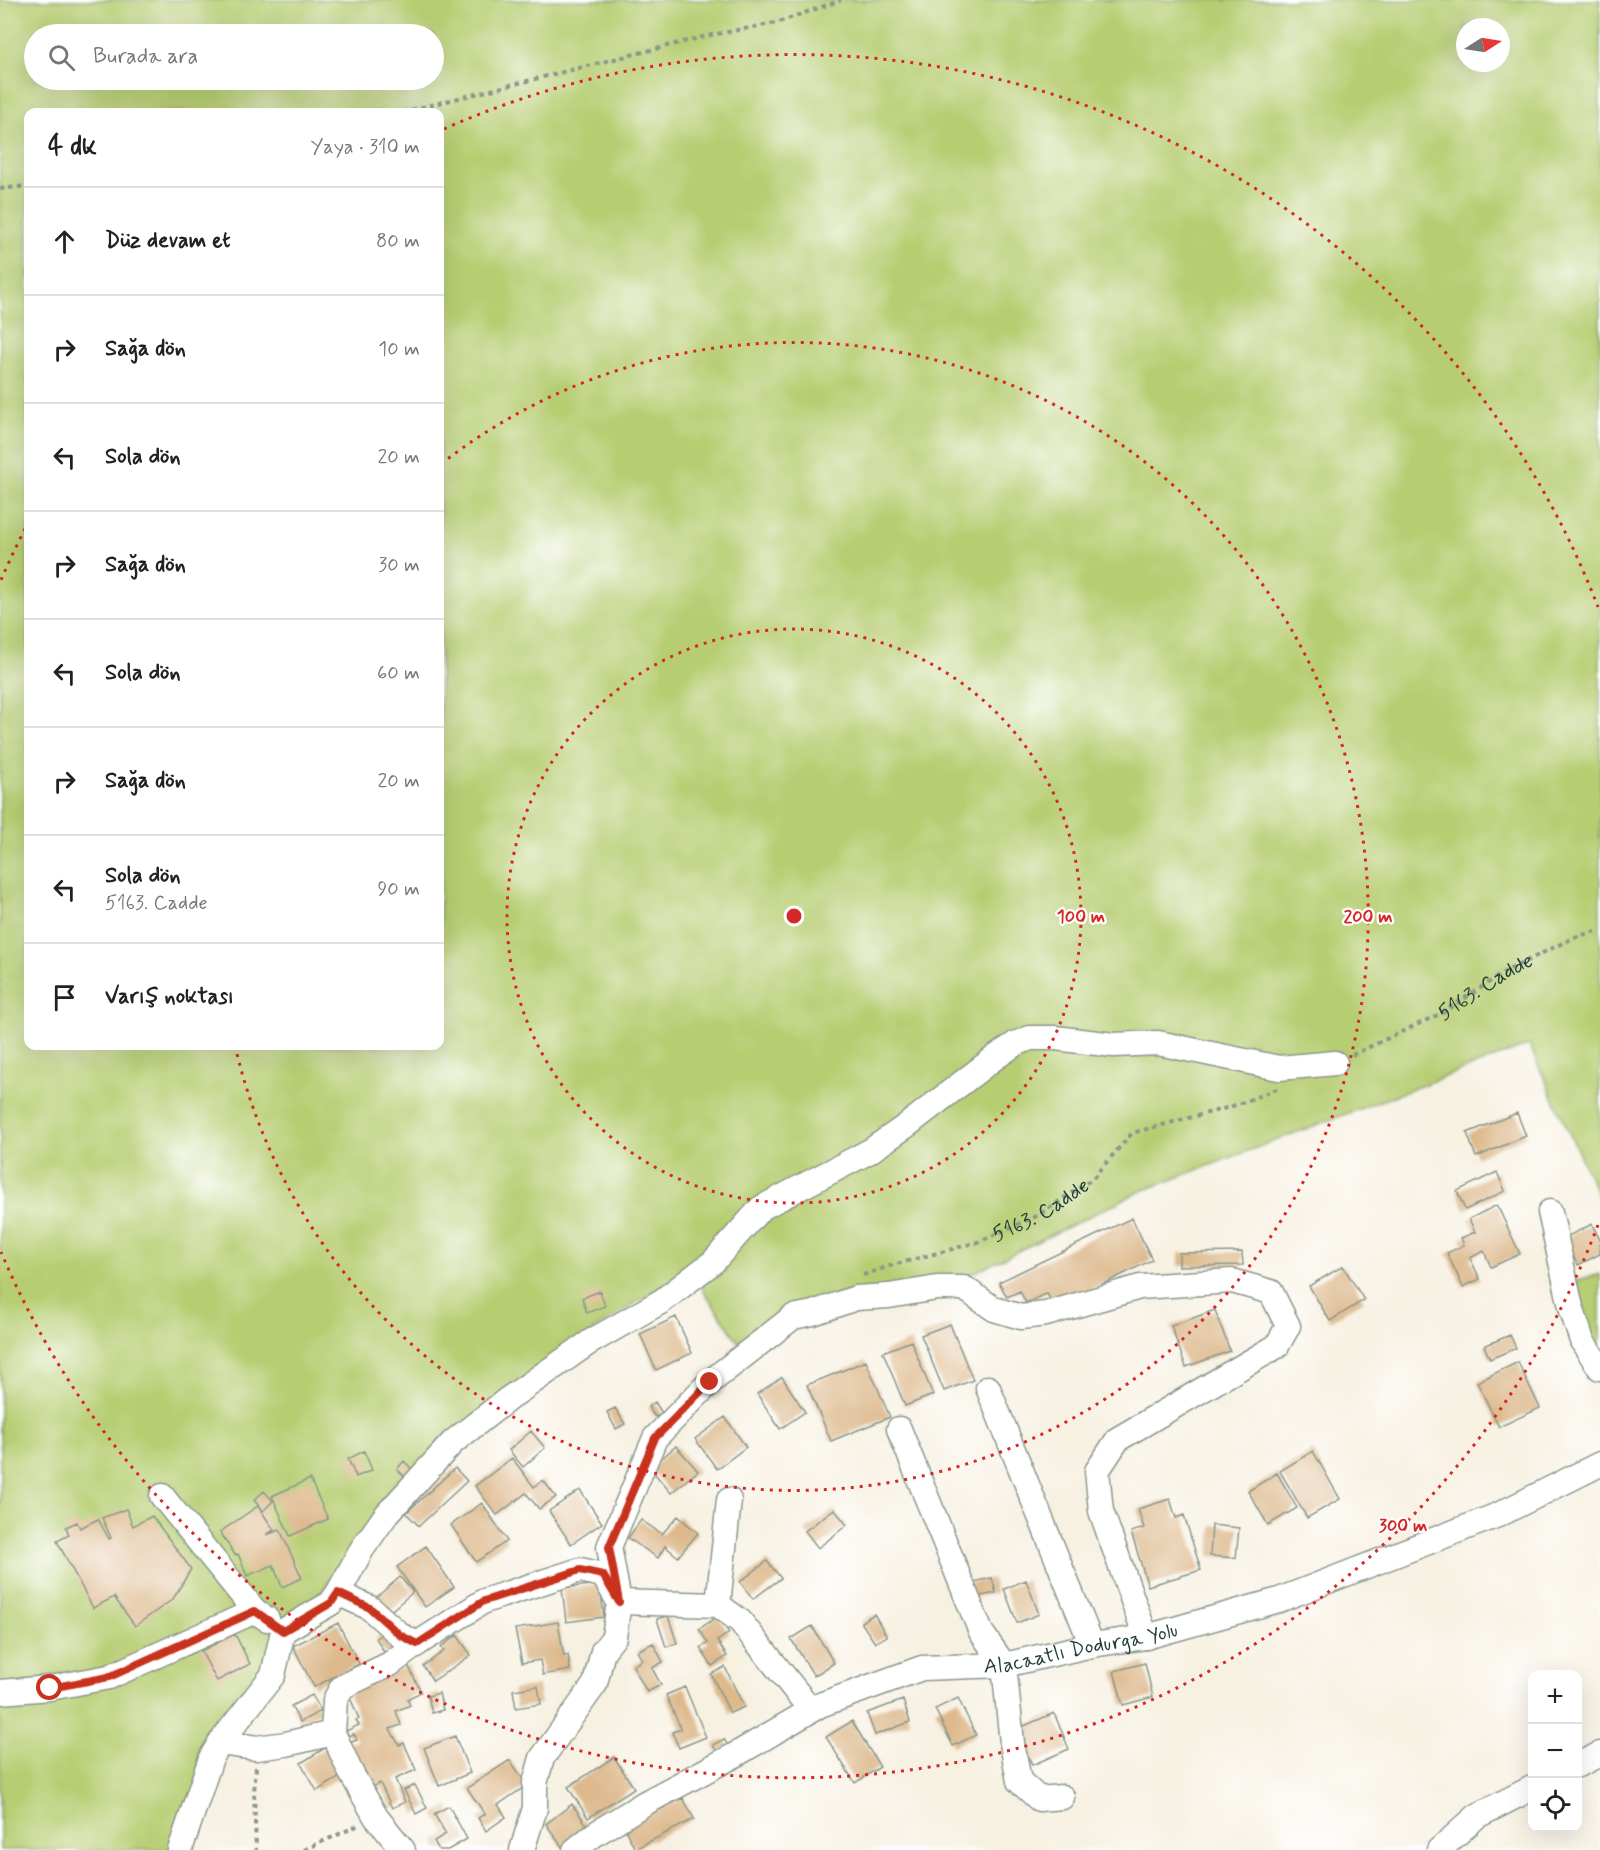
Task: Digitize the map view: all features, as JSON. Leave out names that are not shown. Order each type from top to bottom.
[{"type":"street","points":[[180,1850],[210,1758],[273,1675],[283,1631],[331,1603],[386,1515],[453,1442],[508,1399],[590,1342],[662,1301],[713,1262],[761,1208],[870,1151],[993,1059],[1015,1044],[1029,1038],[1055,1038],[1114,1045],[1158,1043],[1279,1068],[1335,1063]]},
{"type":"street","points":[[1550,1212],[1571,1307],[1582,1341],[1600,1368]]},
{"type":"street","points":[[522,1850],[535,1808],[535,1784],[542,1758],[595,1684],[603,1651],[614,1637],[619,1602],[609,1547],[655,1438],[710,1382],[793,1317],[813,1313],[856,1298],[890,1296],[937,1288],[964,1288],[994,1309],[1021,1317],[1046,1314],[1140,1287],[1232,1281],[1271,1292],[1288,1326],[1277,1346],[1118,1439],[1097,1471],[1101,1511],[1146,1637]]},
{"type":"street","points":[[988,1388],[1092,1646]]},
{"type":"street","points":[[899,1429],[981,1632],[1004,1665],[1012,1743],[1019,1781],[1039,1799],[1062,1797]]},
{"type":"street","name":"Alacaatlı Dodurga Yolu","points":[[575,1850],[602,1842],[645,1803],[735,1755],[820,1705],[922,1668],[1004,1665],[1146,1637],[1290,1595],[1498,1515],[1600,1464]]},
{"type":"street","points":[[162,1496],[255,1611],[283,1631]]},
{"type":"street","points":[[718,1605],[729,1500]]},
{"type":"street","points":[[403,1850],[376,1817],[350,1771],[333,1733],[335,1700],[342,1687],[390,1664],[484,1601],[580,1570],[603,1575],[619,1602]]},
{"type":"street","points":[[338,1593],[370,1608],[400,1635],[417,1644]]},
{"type":"street","points":[[619,1602],[718,1605],[740,1621],[811,1710]]},
{"type":"street","points":[[0,1692],[50,1688],[109,1677],[255,1611]]},
{"type":"street","points":[[220,1743],[258,1748],[333,1733]]},
{"type":"street","points":[[1582,1763],[1600,1754]]},
{"type":"street","points":[[1439,1850],[1477,1816],[1528,1790]]},
{"type":"path","points":[[419,108],[711,35],[776,23],[841,0]]},
{"type":"path","points":[[0,189],[24,186]]},
{"type":"path","name":"5163. Cadde","points":[[1335,1063],[1444,1012],[1506,971],[1575,937],[1600,930]]},
{"type":"path","name":"5163. Cadde","points":[[854,1278],[978,1242],[1039,1215],[1092,1179],[1132,1133],[1230,1107],[1280,1088]]},
{"type":"path","points":[[256,1850],[254,1792],[258,1748]]},
{"type":"path","points":[[304,1850],[376,1817]]},
{"type":"green space","points":[[0,0],[1600,0],[1600,1200],[1529,1045],[1139,1192],[961,1279],[839,1294],[743,1349],[689,1269],[595,1329],[379,1510],[316,1600],[294,1615],[230,1715],[175,1850],[0,1850]]},
{"type":"green space","points":[[1600,1274],[1600,1350],[1588,1332],[1575,1281]]},
{"type":"building","points":[[1517,1113],[1526,1136],[1476,1157],[1467,1133]]},
{"type":"building","points":[[1497,1172],[1505,1191],[1465,1210],[1457,1191]]},
{"type":"building","points":[[1497,1205],[1520,1254],[1491,1267],[1484,1251],[1470,1258],[1480,1279],[1463,1287],[1447,1253],[1464,1245],[1461,1238],[1475,1232],[1469,1219]]},
{"type":"building","points":[[1132,1218],[1152,1260],[1054,1308],[1047,1293],[1026,1303],[1020,1291],[1007,1297],[999,1282]]},
{"type":"building","points":[[1592,1224],[1600,1240],[1600,1254],[1578,1265],[1564,1238]]},
{"type":"building","points":[[1242,1252],[1243,1265],[1179,1266],[1179,1253]]},
{"type":"building","points":[[1343,1266],[1364,1300],[1330,1321],[1309,1286]]},
{"type":"building","points":[[600,1291],[605,1306],[587,1313],[582,1298]]},
{"type":"building","points":[[1215,1310],[1230,1351],[1186,1367],[1171,1326]]},
{"type":"building","points":[[676,1317],[692,1353],[656,1370],[640,1334]]},
{"type":"building","points":[[950,1324],[973,1380],[944,1391],[921,1335]]},
{"type":"building","points":[[1510,1335],[1516,1348],[1490,1359],[1484,1346]]},
{"type":"building","points":[[911,1341],[933,1395],[905,1406],[883,1352]]},
{"type":"building","points":[[866,1361],[890,1417],[831,1441],[807,1385]]},
{"type":"building","points":[[1518,1362],[1540,1408],[1499,1427],[1477,1382]]},
{"type":"building","points":[[782,1377],[805,1412],[780,1429],[757,1394]]},
{"type":"building","points":[[655,1402],[662,1413],[655,1417],[648,1407]]},
{"type":"building","points":[[615,1408],[625,1424],[616,1429],[607,1412]]},
{"type":"building","points":[[725,1417],[746,1447],[717,1469],[695,1439]]},
{"type":"building","points":[[531,1431],[545,1448],[523,1467],[509,1450]]},
{"type":"building","points":[[676,1446],[698,1471],[671,1493],[650,1468]]},
{"type":"building","points":[[364,1451],[372,1470],[356,1477],[348,1459]]},
{"type":"building","points":[[1313,1451],[1340,1499],[1307,1518],[1280,1471]]},
{"type":"building","points":[[512,1458],[534,1487],[543,1480],[556,1497],[539,1509],[526,1493],[497,1515],[475,1486]]},
{"type":"building","points":[[404,1461],[413,1470],[406,1478],[397,1469]]},
{"type":"building","points":[[455,1468],[467,1481],[419,1526],[406,1513]]},
{"type":"building","points":[[1277,1473],[1297,1508],[1268,1525],[1248,1491]]},
{"type":"building","points":[[310,1479],[328,1519],[290,1536],[272,1496]]},
{"type":"building","points":[[580,1490],[602,1523],[571,1544],[549,1511]]},
{"type":"building","points":[[264,1491],[273,1501],[263,1511],[254,1500]]},
{"type":"building","points":[[1170,1499],[1176,1518],[1184,1515],[1201,1570],[1148,1586],[1131,1532],[1144,1528],[1138,1509]]},
{"type":"building","points":[[482,1503],[507,1541],[476,1562],[451,1525]]},
{"type":"building","points":[[258,1506],[274,1530],[266,1535],[280,1530],[302,1578],[282,1587],[273,1565],[247,1576],[238,1554],[235,1555],[220,1532]]},
{"type":"building","points":[[126,1509],[133,1526],[152,1516],[191,1569],[173,1599],[135,1626],[114,1597],[93,1608],[57,1541],[69,1535],[66,1527],[77,1522],[80,1528],[98,1519],[109,1539],[111,1538],[102,1518]]},
{"type":"building","points":[[834,1509],[847,1525],[818,1548],[805,1531]]},
{"type":"building","points":[[678,1516],[698,1533],[678,1557],[665,1546],[658,1558],[628,1538],[641,1520],[662,1534]]},
{"type":"building","points":[[1212,1525],[1239,1528],[1236,1558],[1210,1556]]},
{"type":"building","points":[[426,1546],[454,1587],[425,1607],[397,1567]]},
{"type":"building","points":[[767,1561],[781,1578],[753,1599],[740,1582]]},
{"type":"building","points":[[400,1577],[413,1592],[386,1615],[373,1600]]},
{"type":"building","points":[[992,1578],[996,1593],[971,1598],[968,1583]]},
{"type":"building","points":[[1026,1580],[1039,1614],[1017,1623],[1004,1589]]},
{"type":"building","points":[[600,1584],[604,1617],[566,1622],[562,1588]]},
{"type":"building","points":[[874,1614],[887,1636],[875,1643],[861,1622]]},
{"type":"building","points":[[668,1616],[677,1643],[666,1647],[657,1619]]},
{"type":"building","points":[[718,1616],[729,1633],[717,1641],[727,1656],[712,1666],[700,1648],[708,1643],[699,1629]]},
{"type":"building","points":[[558,1622],[564,1656],[568,1655],[570,1670],[543,1675],[540,1660],[522,1663],[515,1629]]},
{"type":"building","points":[[338,1623],[359,1664],[314,1687],[293,1646]]},
{"type":"building","points":[[812,1626],[834,1663],[814,1676],[791,1639]]},
{"type":"building","points":[[386,1632],[396,1649],[386,1655],[376,1638]]},
{"type":"building","points":[[235,1634],[250,1664],[217,1681],[201,1651]]},
{"type":"building","points":[[457,1635],[471,1655],[433,1681],[423,1666],[444,1651],[441,1647]]},
{"type":"building","points":[[653,1643],[663,1662],[652,1668],[661,1685],[647,1692],[633,1666],[642,1660],[637,1651]]},
{"type":"building","points":[[1145,1663],[1153,1697],[1123,1705],[1114,1671]]},
{"type":"building","points":[[408,1665],[421,1692],[407,1699],[410,1705],[396,1711],[401,1725],[390,1729],[399,1745],[404,1743],[416,1770],[395,1779],[405,1802],[392,1808],[380,1783],[372,1787],[365,1771],[361,1773],[349,1743],[357,1740],[354,1734],[349,1736],[346,1731],[359,1725],[356,1720],[359,1719],[349,1695]]},
{"type":"building","points":[[725,1667],[744,1707],[730,1713],[711,1674]]},
{"type":"building","points":[[538,1686],[541,1704],[516,1708],[513,1690]]},
{"type":"building","points":[[685,1687],[706,1737],[679,1748],[672,1732],[681,1729],[666,1695]]},
{"type":"building","points":[[439,1693],[443,1710],[432,1713],[428,1696]]},
{"type":"building","points":[[312,1695],[321,1711],[300,1722],[291,1706]]},
{"type":"building","points":[[958,1698],[976,1735],[953,1746],[935,1709]]},
{"type":"building","points":[[903,1700],[910,1722],[875,1735],[867,1713]]},
{"type":"building","points":[[1054,1713],[1069,1749],[1032,1765],[1017,1729]]},
{"type":"building","points":[[852,1721],[880,1767],[855,1783],[826,1737]]},
{"type":"building","points":[[455,1736],[470,1773],[439,1786],[424,1748]]},
{"type":"building","points":[[724,1739],[728,1746],[717,1752],[713,1745]]},
{"type":"building","points":[[328,1746],[345,1774],[317,1791],[301,1763]]},
{"type":"building","points":[[614,1757],[634,1788],[588,1818],[568,1787]]},
{"type":"building","points":[[510,1760],[527,1785],[498,1805],[506,1817],[486,1831],[478,1818],[485,1814],[467,1788]]},
{"type":"building","points":[[415,1785],[427,1808],[416,1814],[404,1790]]},
{"type":"building","points":[[683,1798],[694,1819],[635,1849],[624,1827]]},
{"type":"building","points":[[572,1804],[589,1828],[562,1847],[546,1824]]},
{"type":"building","points":[[449,1806],[467,1839],[448,1850],[439,1850],[434,1841],[446,1834],[434,1814]]},
{"type":"route","points":[[50,1688],[109,1677],[255,1611],[283,1631],[331,1603],[338,1593],[370,1608],[400,1635],[417,1644],[484,1601],[580,1570],[603,1575],[619,1602],[609,1547],[655,1438],[710,1382]]}]
